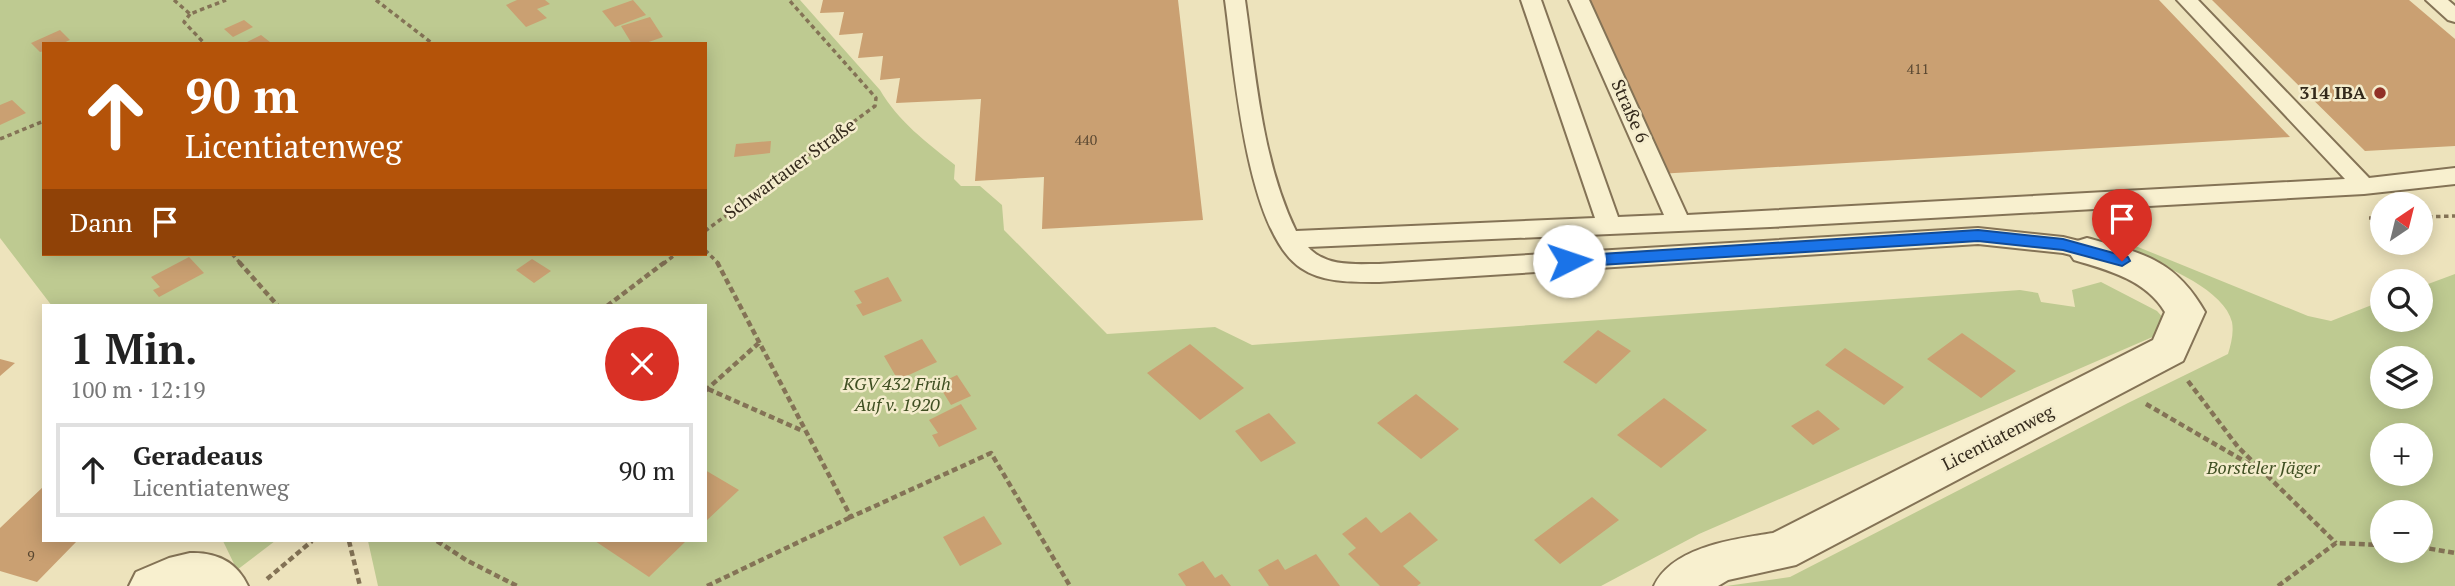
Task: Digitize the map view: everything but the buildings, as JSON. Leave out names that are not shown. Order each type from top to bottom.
[{"type":"street","points":[[2087,251],[2122,261],[2154,275],[2177,295],[2185,312],[2169,350]]},
{"type":"street","name":"Licentiatenweg","points":[[1677,586],[1719,562],[1780,551],[2169,350]]},
{"type":"street","points":[[152,586],[175,576],[192,573],[215,576],[225,586]]},
{"type":"lane","points":[[1235,0],[1263,174],[1287,240],[1306,260],[1340,272],[1378,273],[1978,236],[2063,245],[2087,251]]},
{"type":"lane","points":[[1531,0],[1609,226]]},
{"type":"lane","name":"Straße 6","points":[[1580,0],[1679,223]]},
{"type":"lane","points":[[2186,0],[2364,186]]},
{"type":"lane","points":[[2436,0],[2455,16]]},
{"type":"lane","points":[[1287,240],[1679,223],[2364,186],[2455,176]]},
{"type":"path","points":[[174,0],[190,14]]},
{"type":"path","points":[[203,42],[184,22],[190,14],[226,0]]},
{"type":"path","points":[[376,0],[430,42]]},
{"type":"path","name":"Schwartauer Straße","points":[[707,229],[875,106],[876,98],[789,0]]},
{"type":"path","points":[[0,139],[42,122]]},
{"type":"path","points":[[2433,217],[2455,216]]},
{"type":"path","points":[[707,252],[720,265],[851,517]]},
{"type":"path","points":[[234,256],[276,304]]},
{"type":"path","points":[[610,304],[673,256]]},
{"type":"path","points":[[761,341],[707,390],[804,431]]},
{"type":"path","points":[[2169,350],[2198,398],[2257,469],[2336,543]]},
{"type":"path","points":[[2110,380],[2215,447],[2257,469]]},
{"type":"path","points":[[707,586],[991,453],[1070,586]]},
{"type":"path","points":[[258,586],[311,542]]},
{"type":"path","points":[[349,542],[360,586]]},
{"type":"path","points":[[439,542],[466,560],[517,586]]},
{"type":"path","points":[[2278,586],[2336,543],[2370,544]]},
{"type":"path","points":[[2433,549],[2455,553]]},
{"type":"green space","name":"KGV 432 Früh Auf v. 1920","points":[[0,0],[800,0],[880,90],[904,122],[955,165],[954,179],[961,186],[980,186],[1002,205],[1004,230],[1107,334],[1215,327],[1252,345],[2020,290],[2038,293],[2041,302],[2075,307],[2072,290],[2101,282],[2157,311],[2166,321],[2164,332],[1699,534],[1601,586],[378,586],[368,542],[707,542],[707,304],[50,304],[0,238]]},
{"type":"green space","name":"Borsteler Jäger","points":[[2133,245],[2308,316],[2331,321],[2370,306],[2370,332],[2433,332],[2433,282],[2455,274],[2455,586],[1726,586],[1790,577],[2228,354],[2232,322],[2217,298],[2188,278],[2129,251]]},
{"type":"green space","points":[[223,542],[274,542],[237,570]]},
{"type":"place","name":"314 IBA","points":[[2380,93]]},
{"type":"route","points":[[1569,261],[1978,236],[2063,245],[2122,261]]}]
